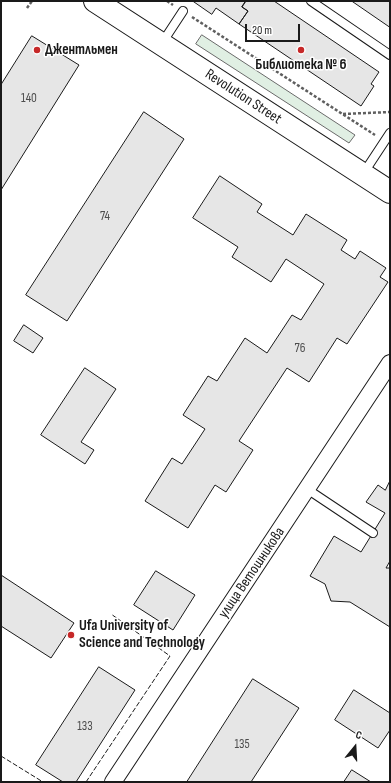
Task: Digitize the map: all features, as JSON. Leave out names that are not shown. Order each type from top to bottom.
[{"type":"main road","name":"Revolution Street","points":[[95,1],[390,192]]},
{"type":"street","name":"улица Ветошникова","points":[[113,782],[390,363]]},
{"type":"lane","points":[[311,1],[390,55]]},
{"type":"lane","points":[[161,44],[183,11]]},
{"type":"lane","points":[[362,174],[390,133]]},
{"type":"lane","points":[[307,489],[373,533]]},
{"type":"path","points":[[27,8],[32,1]]},
{"type":"path","points":[[167,1],[384,142]]},
{"type":"path","points":[[342,114],[390,112]]},
{"type":"green space","points":[[202,35],[355,135],[349,143],[196,44]]},
{"type":"building","points":[[193,1],[246,1],[242,7],[248,11],[239,24],[216,8],[212,14]]},
{"type":"building","points":[[246,1],[274,1],[379,72],[371,84],[374,86],[361,106],[239,24],[248,11],[242,7]]},
{"type":"building","points":[[352,1],[390,1],[390,27]]},
{"type":"building","points":[[32,36],[79,65],[1,190],[1,85]]},
{"type":"building","points":[[144,112],[184,139],[67,321],[26,295]]},
{"type":"building","points":[[220,176],[262,204],[257,212],[293,235],[306,214],[347,240],[341,250],[355,259],[360,251],[386,268],[380,277],[388,282],[347,344],[337,338],[309,382],[287,368],[239,441],[253,450],[226,492],[215,485],[188,528],[145,501],[172,458],[182,464],[205,429],[183,415],[208,376],[217,381],[245,338],[267,353],[292,315],[301,320],[324,284],[286,259],[271,282],[232,257],[238,247],[193,218]]},
{"type":"building","points":[[24,325],[43,338],[33,353],[14,341]]},
{"type":"building","points":[[85,368],[116,389],[81,442],[94,450],[85,464],[41,435]]},
{"type":"building","points":[[390,481],[390,561],[386,568],[390,568],[390,627],[350,602],[331,601],[325,584],[310,576],[334,536],[361,552],[385,513],[366,502],[378,485],[385,490]]},
{"type":"building","points":[[156,571],[195,595],[173,630],[134,605]]},
{"type":"building","points":[[1,575],[74,623],[51,658],[1,626]]},
{"type":"building","points":[[99,667],[135,690],[76,782],[63,782],[36,765]]},
{"type":"building","points":[[253,679],[299,708],[251,782],[187,782]]},
{"type":"building","points":[[354,690],[390,713],[390,730],[378,748],[335,720]]},
{"type":"building","points":[[352,770],[371,782],[344,782]]},
{"type":"fence","points":[[86,782],[170,656],[111,614]]},
{"type":"fence","points":[[1,756],[43,782]]},
{"type":"place","name":"Джентльмен","points":[[37,50]]},
{"type":"place","name":"Библиотека № 6","points":[[301,50]]},
{"type":"place","name":"Ufa University of Science and Technology","points":[[71,635]]}]
